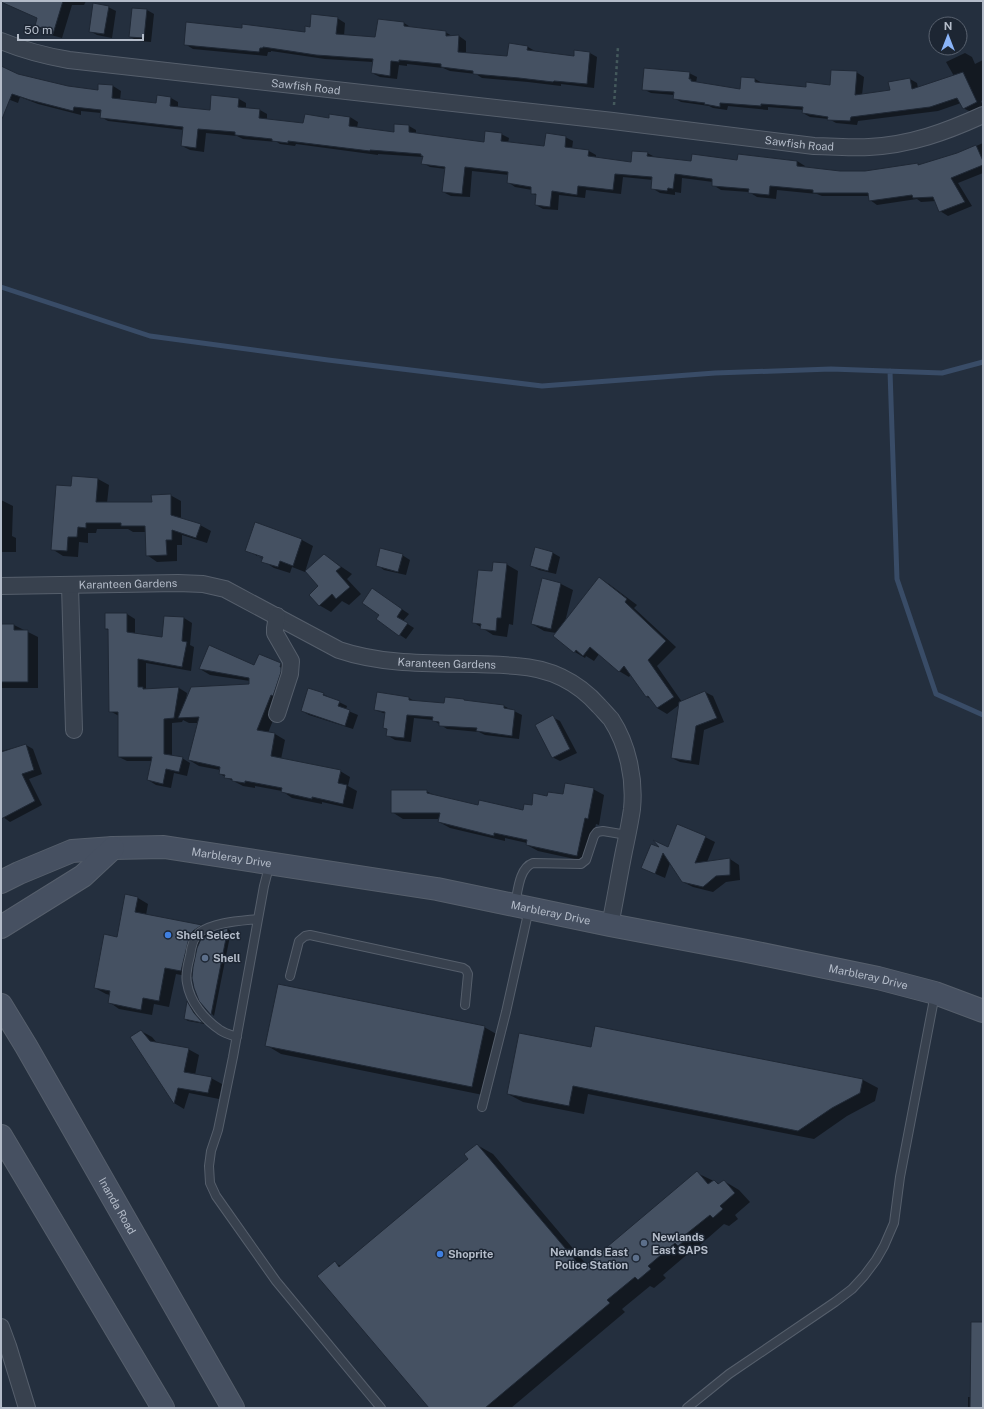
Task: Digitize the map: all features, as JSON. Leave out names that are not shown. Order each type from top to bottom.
[{"type":"street","name":"Sawfish Road","points":[[1,41],[41,55],[69,60],[613,121],[814,146],[886,146],[918,140],[950,130],[983,115]]},
{"type":"street","name":"Karanteen Gardens","points":[[1,586],[178,583],[203,584],[225,589],[339,650],[359,656],[392,661],[531,668],[553,673],[575,684],[594,700],[610,718],[624,744],[629,761],[632,784],[632,809],[610,925]]},
{"type":"street","name":"Karanteen Gardens","points":[[70,585],[74,730]]},
{"type":"street","points":[[277,616],[275,633],[291,661],[290,674],[277,714]]},
{"type":"street","name":"Marbleray Drive","points":[[1,882],[72,851],[113,848],[164,847],[270,862],[437,889],[610,925],[742,950],[871,977],[935,993],[983,1011]]},
{"type":"street","points":[[1,926],[83,876],[113,848]]},
{"type":"street","name":"Inanda Road","points":[[1,1005],[26,1046],[233,1408]]},
{"type":"street","points":[[1,1136],[163,1408]]},
{"type":"street","points":[[1,1327],[27,1408]]},
{"type":"lane","points":[[482,1107],[506,1012],[522,907],[523,873],[528,865],[533,864],[581,864],[586,860],[594,836],[597,832],[603,831],[627,835]]},
{"type":"lane","points":[[270,862],[258,919],[237,1037],[218,1130],[211,1151],[209,1166],[210,1183],[216,1196],[276,1281],[381,1408]]},
{"type":"lane","points":[[237,1037],[221,1031],[204,1017],[193,1002],[186,983],[187,966],[192,944],[198,934],[210,927],[232,921],[258,919]]},
{"type":"lane","points":[[290,976],[299,942],[305,936],[310,935],[463,968],[468,974],[465,1005]]},
{"type":"lane","points":[[687,1408],[729,1374],[852,1289],[864,1276],[879,1255],[894,1223],[900,1177],[935,993]]},
{"type":"path","points":[[613,121],[618,47]]},
{"type":"building","points":[[1,1],[63,1],[53,34],[41,30],[42,28],[35,26],[37,18]]},
{"type":"building","points":[[93,3],[109,6],[104,34],[89,32]]},
{"type":"building","points":[[132,8],[147,9],[144,38],[129,37]]},
{"type":"building","points":[[311,14],[338,17],[336,34],[375,37],[378,19],[404,22],[404,26],[446,31],[446,36],[459,35],[458,52],[507,56],[509,43],[528,46],[527,50],[574,56],[574,50],[590,52],[587,84],[473,74],[473,71],[441,67],[441,64],[399,60],[399,62],[391,61],[390,76],[371,73],[373,59],[316,55],[263,47],[260,48],[259,52],[184,45],[186,22],[242,28],[242,24],[305,32],[305,26],[310,27]]},
{"type":"building","points":[[1,66],[18,74],[68,86],[98,90],[98,84],[113,85],[112,98],[156,103],[157,95],[171,97],[170,106],[210,110],[211,95],[239,98],[238,107],[260,109],[259,118],[303,123],[305,114],[329,118],[329,114],[350,117],[349,126],[394,132],[394,124],[409,125],[409,132],[484,142],[485,131],[502,133],[501,141],[544,146],[546,133],[566,136],[565,147],[589,150],[588,156],[631,162],[632,151],[648,152],[647,156],[691,161],[692,154],[737,160],[738,154],[797,161],[797,166],[840,171],[865,171],[918,163],[918,165],[957,153],[976,145],[983,161],[983,165],[951,178],[965,202],[939,212],[933,197],[913,198],[912,195],[869,201],[868,193],[813,193],[813,190],[770,186],[769,195],[748,193],[749,189],[712,186],[712,179],[675,174],[673,189],[668,188],[667,191],[651,189],[652,177],[615,174],[613,190],[578,186],[577,195],[552,191],[550,207],[535,205],[536,194],[531,194],[531,187],[507,183],[508,172],[465,167],[462,194],[442,192],[445,167],[421,164],[423,156],[421,156],[421,154],[370,151],[288,141],[288,143],[272,141],[272,139],[235,135],[235,132],[198,129],[196,148],[181,146],[183,127],[100,118],[101,110],[74,107],[73,111],[12,94],[1,119]]},
{"type":"building","points":[[644,68],[690,72],[689,79],[691,79],[691,81],[740,89],[741,77],[755,78],[755,82],[806,87],[806,82],[830,85],[831,70],[857,71],[855,95],[890,90],[888,82],[910,78],[912,89],[963,72],[977,102],[963,109],[957,98],[930,107],[851,117],[850,121],[827,120],[828,117],[802,113],[803,107],[720,103],[720,107],[704,104],[705,103],[673,99],[674,92],[642,90]]},
{"type":"building","points":[[72,476],[98,478],[96,502],[152,502],[151,495],[171,494],[171,515],[201,524],[196,538],[172,530],[172,540],[166,540],[167,555],[146,556],[145,526],[121,526],[121,523],[86,523],[86,528],[78,527],[77,537],[68,537],[67,551],[51,550],[56,485],[71,486]]},
{"type":"building","points":[[255,522],[302,539],[293,566],[280,561],[278,567],[261,562],[263,557],[245,551]]},
{"type":"building","points":[[535,547],[553,552],[548,571],[530,566]]},
{"type":"building","points":[[380,548],[403,554],[398,572],[376,566]]},
{"type":"building","points":[[324,554],[341,567],[336,571],[350,587],[336,599],[332,594],[319,606],[309,595],[318,586],[305,571]]},
{"type":"building","points":[[493,562],[507,563],[501,618],[497,618],[496,631],[480,629],[481,624],[472,623],[478,570],[492,571]]},
{"type":"building","points":[[599,577],[627,599],[625,602],[666,641],[648,660],[674,697],[657,708],[648,696],[646,697],[624,666],[619,672],[590,647],[583,656],[576,650],[574,653],[553,636]]},
{"type":"building","points":[[542,578],[561,583],[551,629],[531,624]]},
{"type":"building","points":[[372,588],[402,609],[397,617],[408,623],[399,636],[376,619],[379,615],[362,603]]},
{"type":"building","points":[[105,613],[127,613],[127,632],[162,637],[164,616],[184,617],[182,641],[187,642],[182,667],[138,659],[138,687],[143,687],[143,689],[179,687],[174,718],[164,719],[164,754],[183,757],[179,772],[166,769],[163,784],[147,780],[152,757],[118,757],[118,712],[109,712],[108,629],[105,629]]},
{"type":"building","points":[[1,624],[14,624],[14,630],[28,630],[28,682],[1,682]]},
{"type":"building","points":[[209,645],[254,665],[259,654],[281,663],[281,672],[273,696],[271,695],[257,730],[275,733],[271,756],[341,770],[338,783],[347,785],[343,804],[281,792],[282,788],[245,781],[245,783],[232,781],[232,779],[224,778],[225,775],[219,774],[220,767],[188,760],[199,717],[178,718],[191,687],[249,684],[249,678],[199,669]]},
{"type":"building","points":[[308,688],[324,693],[323,695],[340,701],[338,706],[350,710],[345,726],[301,711]]},
{"type":"building","points":[[705,691],[717,718],[696,726],[691,761],[671,758],[679,702]]},
{"type":"building","points":[[377,692],[409,697],[409,700],[444,703],[445,697],[504,705],[504,708],[515,710],[512,736],[476,731],[477,728],[439,726],[439,722],[432,721],[433,717],[407,715],[404,738],[386,736],[387,729],[383,728],[385,712],[374,710]]},
{"type":"building","points":[[553,715],[570,749],[552,758],[535,725]]},
{"type":"building","points":[[26,744],[34,770],[22,774],[35,801],[1,819],[1,752]]},
{"type":"building","points":[[565,783],[594,788],[588,819],[585,818],[577,856],[526,845],[527,840],[494,833],[494,836],[438,822],[440,813],[391,813],[391,790],[427,790],[427,793],[478,805],[479,800],[523,810],[524,804],[532,805],[533,793],[547,796],[548,792],[563,794]]},
{"type":"building","points":[[677,824],[706,836],[695,863],[730,858],[730,875],[716,876],[703,887],[682,882],[663,853],[655,874],[641,868],[651,844],[659,847],[653,840],[668,847]]},
{"type":"building","points":[[125,894],[138,897],[135,912],[202,925],[193,931],[189,938],[181,971],[165,968],[159,1001],[143,998],[141,1010],[108,1003],[110,991],[94,988],[104,934],[117,937]]},
{"type":"building","points":[[228,928],[211,1015],[199,1001],[194,988],[192,978],[193,967],[197,948],[201,939],[214,932]]},
{"type":"building","points":[[278,984],[485,1026],[472,1087],[265,1046]]},
{"type":"building","points":[[187,1001],[194,1013],[203,1023],[184,1019]]},
{"type":"building","points":[[595,1026],[863,1079],[860,1093],[832,1108],[798,1131],[573,1086],[569,1106],[507,1094],[519,1033],[591,1047]]},
{"type":"building","points":[[141,1030],[150,1041],[189,1048],[184,1072],[212,1077],[208,1093],[178,1088],[174,1104],[130,1037]]},
{"type":"building","points":[[477,1144],[582,1268],[697,1171],[708,1184],[714,1180],[718,1184],[724,1180],[735,1193],[720,1206],[723,1209],[713,1218],[710,1215],[685,1235],[688,1238],[678,1246],[675,1243],[648,1266],[651,1269],[638,1280],[635,1277],[607,1300],[610,1303],[485,1408],[429,1408],[317,1276],[335,1261],[339,1267],[468,1159],[464,1154]]},
{"type":"building","points":[[971,1322],[983,1322],[983,1408],[970,1408]]},
{"type":"waterway","points":[[1,287],[150,336],[328,360],[542,386],[715,373],[831,369],[942,373],[983,362]]},
{"type":"waterway","points":[[890,371],[897,579],[936,694],[983,715]]},
{"type":"place","name":"Shell Select","points":[[168,935]]},
{"type":"place","name":"Shell","points":[[205,958]]},
{"type":"place","name":"Newlands East SAPS","points":[[644,1243]]},
{"type":"place","name":"Shoprite","points":[[440,1254]]},
{"type":"place","name":"Newlands East Police Station","points":[[636,1258]]}]
